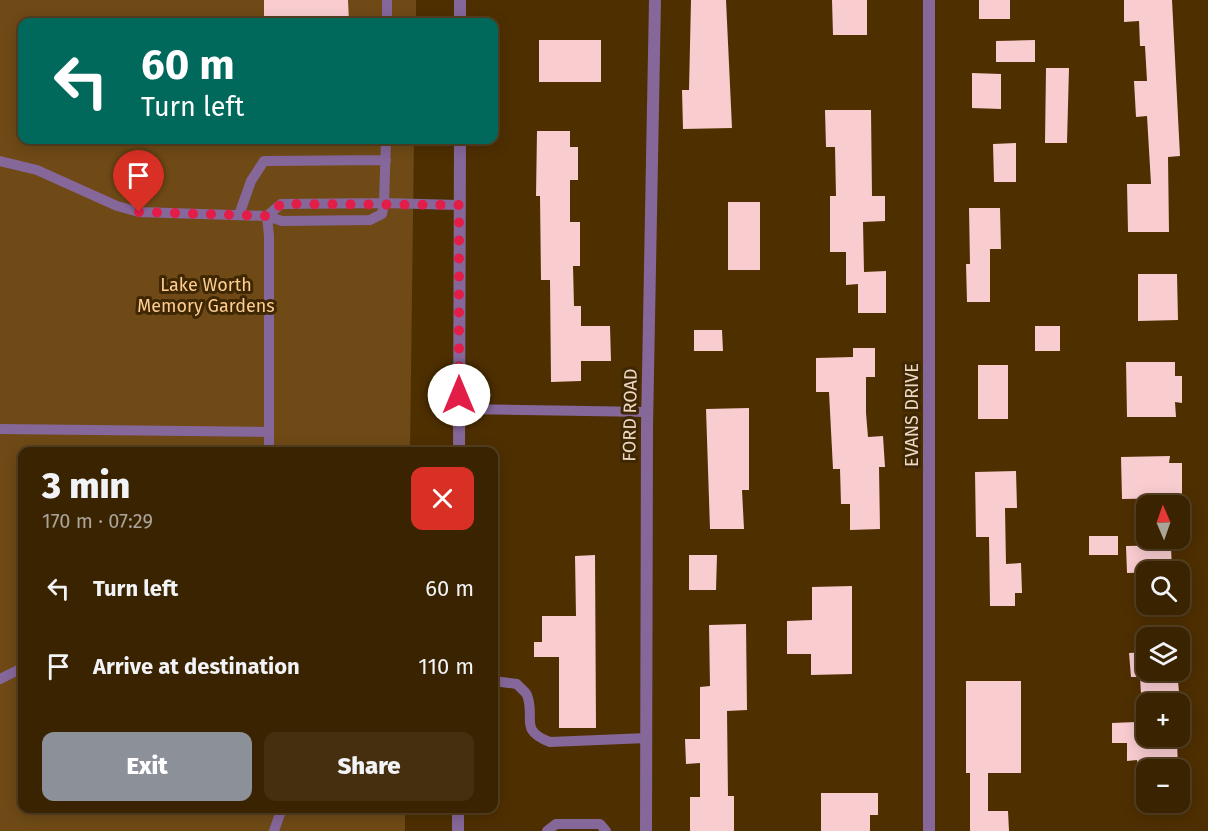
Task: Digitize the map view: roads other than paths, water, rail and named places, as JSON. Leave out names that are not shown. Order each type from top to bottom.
[{"type":"street","points":[[460,0],[460,18]]},
{"type":"street","name":"FORD ROAD","points":[[646,831],[648,412],[655,0]]},
{"type":"street","name":"EVANS DRIVE","points":[[929,0],[929,831]]},
{"type":"street","points":[[459,447],[460,144]]},
{"type":"street","points":[[458,813],[458,831]]},
{"type":"lane","points":[[387,0],[387,18]]},
{"type":"lane","points":[[0,161],[37,170],[117,206],[139,212],[267,216],[282,221],[370,220],[382,214],[386,144]]},
{"type":"lane","points":[[239,215],[251,181],[264,161],[386,160]]},
{"type":"lane","points":[[269,447],[267,216],[281,204],[459,205]]},
{"type":"lane","points":[[459,409],[648,412]]},
{"type":"lane","points":[[0,429],[269,432]]},
{"type":"lane","points":[[0,679],[18,670]]},
{"type":"lane","points":[[498,682],[517,684],[526,694],[529,726],[536,737],[550,742],[646,738]]},
{"type":"lane","points":[[274,831],[280,813]]},
{"type":"lane","points":[[547,831],[556,824],[600,824],[606,831]]},
{"type":"park label","name":"Lake Worth Memory Gardens","points":[[206,295]]}]
